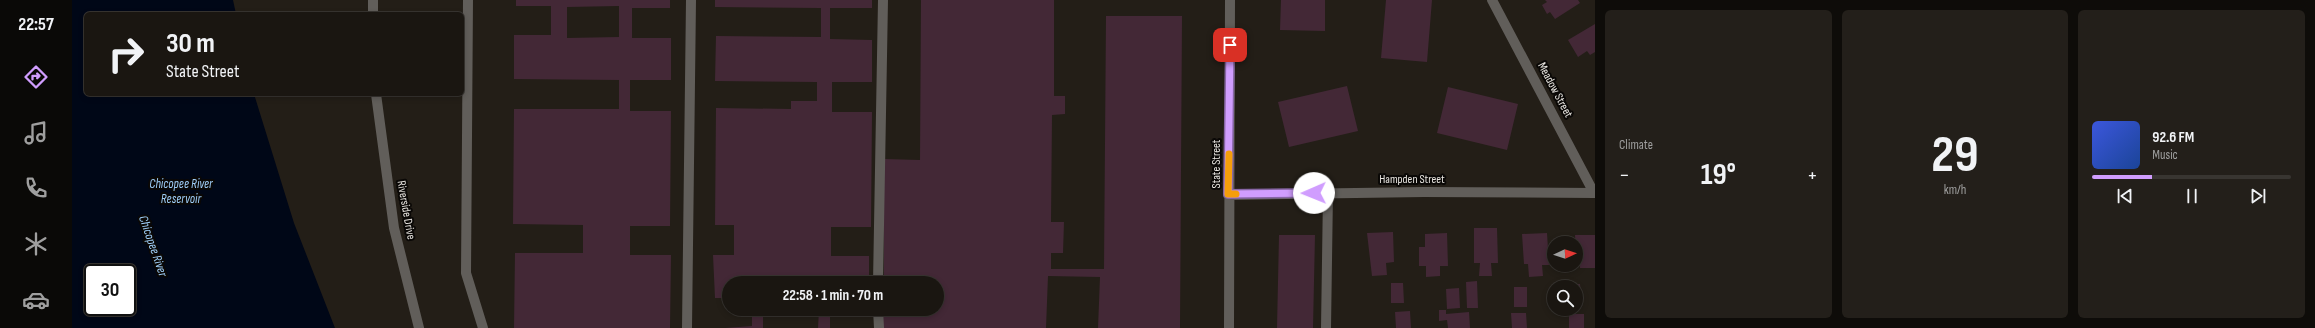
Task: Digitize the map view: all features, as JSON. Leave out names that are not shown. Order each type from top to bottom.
[{"type":"street","points":[[373,0],[373,12]]},
{"type":"street","points":[[468,0],[466,272],[483,328]]},
{"type":"street","points":[[687,328],[691,0]]},
{"type":"street","points":[[878,276],[883,0]]},
{"type":"street","name":"State Street","points":[[1229,328],[1228,194],[1230,0]]},
{"type":"street","name":"Meadow Street","points":[[1492,0],[1594,193]]},
{"type":"street","name":"Riverside Drive","points":[[376,96],[394,228],[419,328]]},
{"type":"street","points":[[1326,328],[1328,193]]},
{"type":"street","name":"Hampden Street","points":[[1228,194],[1594,193]]},
{"type":"street","points":[[878,316],[879,328]]},
{"type":"water","name":"Chicopee River Reservoir","points":[[72,0],[233,0],[236,12],[84,12],[84,96],[255,96],[294,223],[335,328],[72,328]]},
{"type":"building","points":[[516,0],[670,0],[670,8],[632,8],[632,38],[671,38],[671,80],[630,80],[630,111],[671,111],[670,226],[630,226],[630,255],[671,255],[670,328],[514,328],[515,253],[583,253],[583,225],[513,224],[514,109],[619,109],[619,80],[514,79],[514,35],[551,35],[551,6],[516,6]],"holes":[[[619,6],[619,37],[567,38],[567,7]]]},
{"type":"building","points":[[715,0],[872,0],[872,8],[830,8],[830,39],[872,40],[872,82],[832,82],[832,112],[872,112],[871,227],[831,227],[831,256],[869,256],[869,276],[722,276],[722,298],[715,298],[713,255],[734,255],[734,225],[715,225],[716,108],[791,109],[791,101],[817,101],[817,82],[715,81],[716,36],[821,37],[821,8],[715,7]]},
{"type":"building","points":[[921,0],[1054,0],[1054,96],[1065,96],[1065,114],[1052,115],[1051,222],[1064,222],[1063,253],[1051,253],[1051,269],[1104,269],[1106,16],[1182,16],[1180,328],[1098,328],[1100,277],[1048,276],[1046,328],[883,328],[883,316],[944,316],[944,276],[884,276],[884,159],[920,160]]},
{"type":"building","points":[[1281,0],[1325,0],[1325,31],[1280,30]]},
{"type":"building","points":[[1386,0],[1432,0],[1427,62],[1381,58]]},
{"type":"building","points":[[1545,0],[1578,0],[1580,3],[1555,19],[1550,12],[1547,14],[1542,5],[1547,2]]},
{"type":"building","points":[[1595,24],[1595,52],[1590,55],[1587,51],[1578,57],[1568,40]]},
{"type":"building","points":[[1347,86],[1358,131],[1289,147],[1278,102]]},
{"type":"building","points":[[1448,87],[1518,104],[1507,150],[1437,133]]},
{"type":"building","points":[[1474,228],[1497,228],[1498,263],[1491,263],[1492,276],[1479,276],[1480,263],[1474,263]]},
{"type":"building","points":[[1393,232],[1394,262],[1386,263],[1387,275],[1372,276],[1367,233]]},
{"type":"building","points":[[1447,233],[1448,266],[1440,266],[1440,276],[1426,277],[1426,266],[1419,266],[1419,247],[1425,247],[1425,234]]},
{"type":"building","points":[[1547,233],[1547,265],[1542,265],[1543,276],[1529,277],[1528,264],[1524,264],[1522,234]]},
{"type":"building","points":[[1279,235],[1315,235],[1313,328],[1277,328]]},
{"type":"building","points":[[1595,235],[1595,268],[1583,268],[1583,236],[1575,236]]},
{"type":"building","points":[[1477,281],[1478,308],[1467,308],[1466,282]]},
{"type":"building","points":[[1391,283],[1403,283],[1404,303],[1391,303]]},
{"type":"building","points":[[1514,287],[1527,287],[1527,307],[1514,307]]},
{"type":"building","points":[[1459,288],[1460,308],[1447,309],[1446,289]]},
{"type":"building","points":[[1439,310],[1446,310],[1446,314],[1469,312],[1470,328],[1448,328],[1447,320],[1439,321]]},
{"type":"building","points":[[1410,311],[1411,328],[1396,328],[1395,312]]},
{"type":"building","points":[[1511,313],[1526,313],[1527,328],[1512,328]]},
{"type":"building","points":[[1584,314],[1584,328],[1569,328],[1569,316],[1583,316]]},
{"type":"building","points":[[752,316],[763,316],[763,328],[725,328],[752,326]]},
{"type":"building","points":[[819,316],[830,316],[830,328],[818,328]]},
{"type":"slow traffic","points":[[1229,154],[1228,194],[1236,194]]},
{"type":"route","points":[[1230,45],[1228,194],[1314,193]]},
{"type":"water label","name":"Chicopee River","points":[[153,246]]}]
